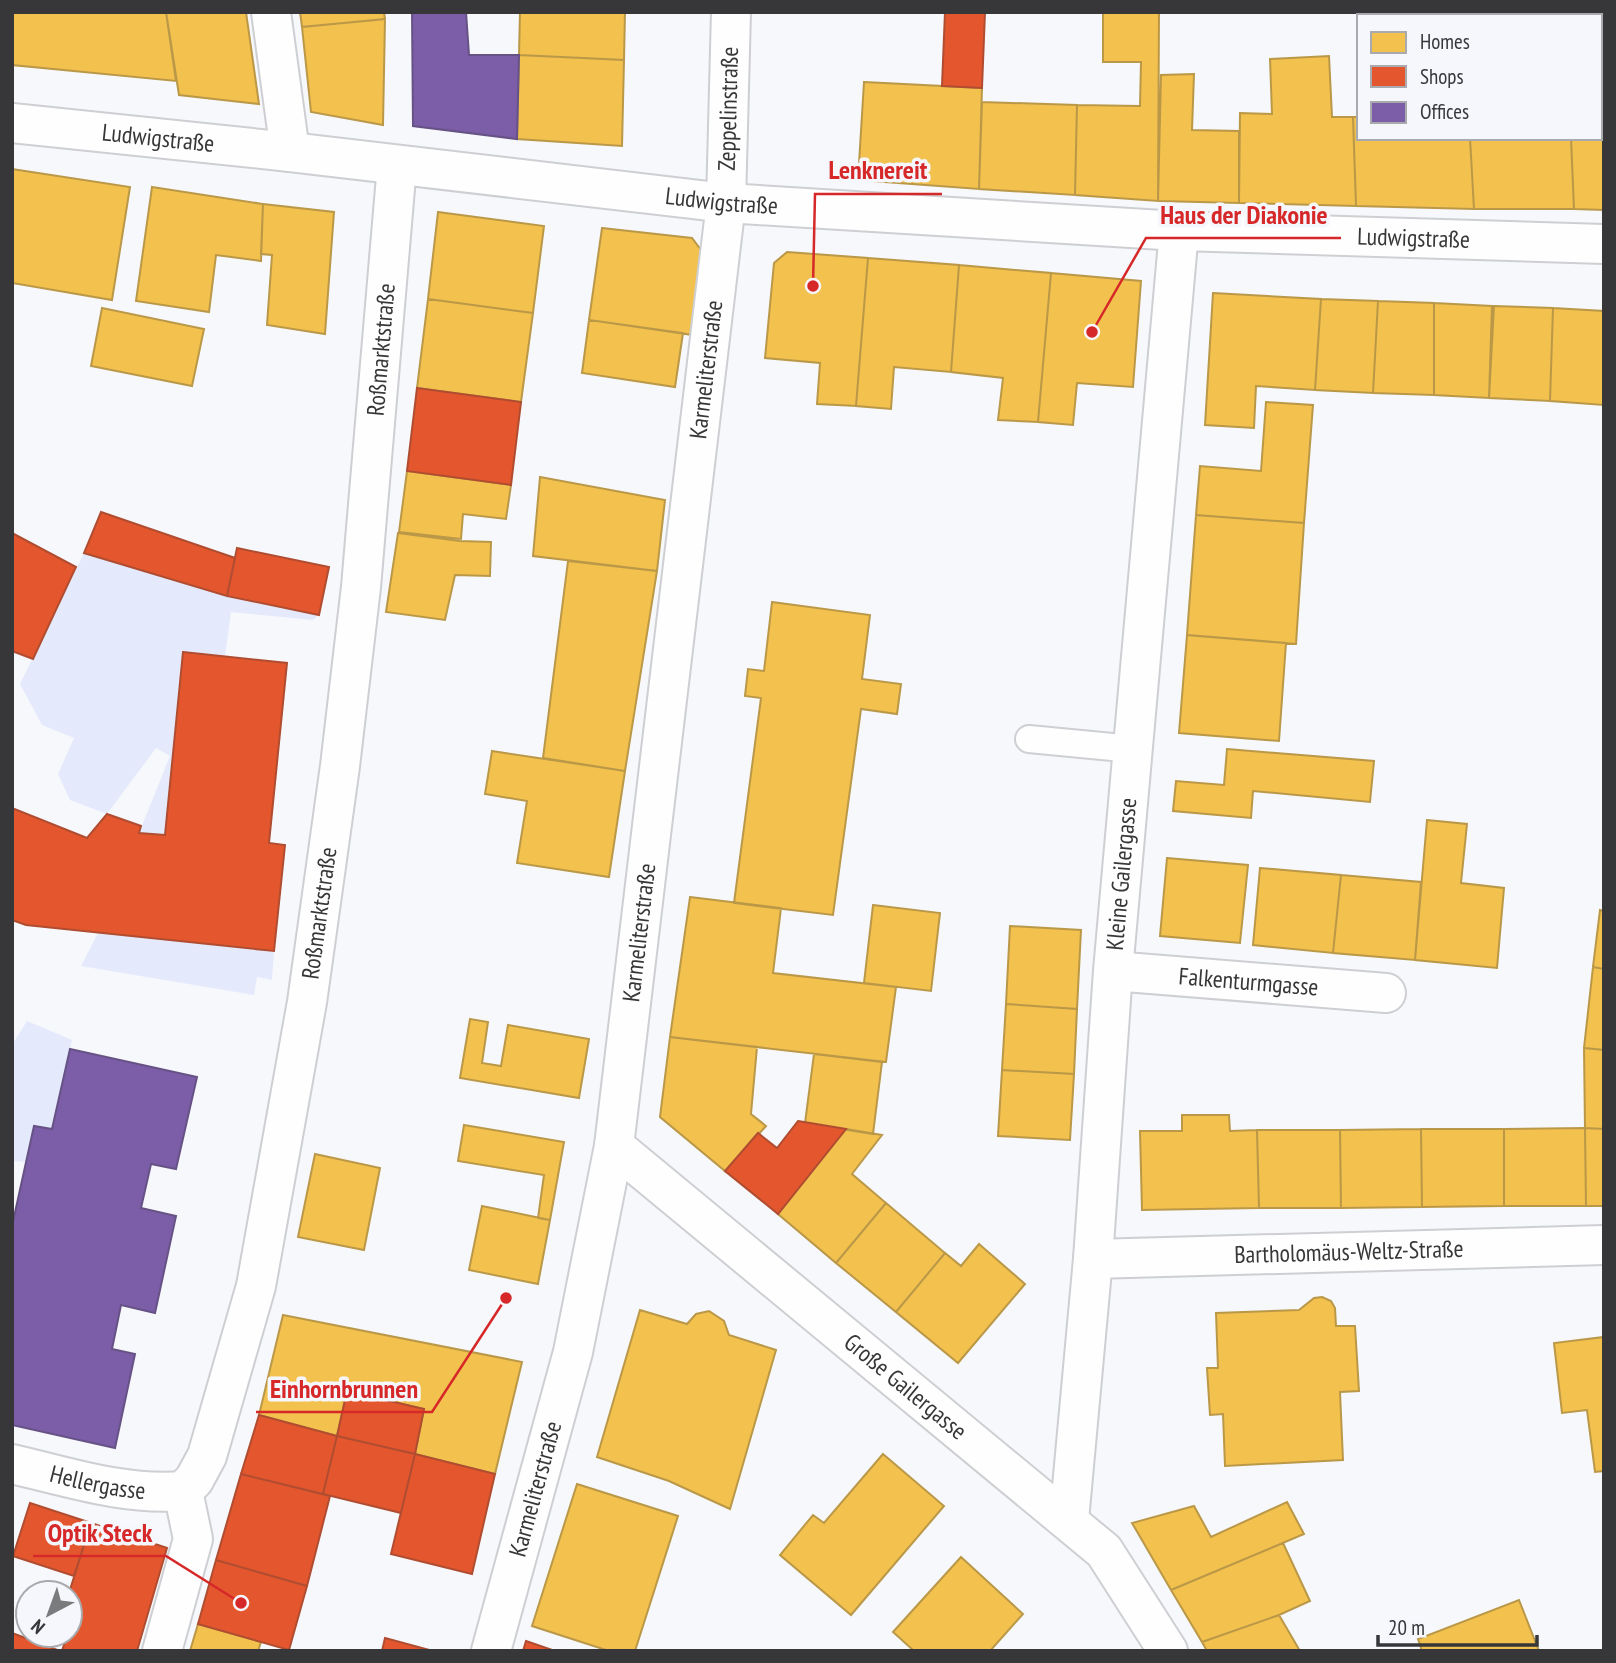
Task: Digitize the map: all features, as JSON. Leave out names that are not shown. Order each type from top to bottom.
[{"type":"street","points":[[271,12],[290,152]]},
{"type":"street","name":"Zeppelinstraße","points":[[726,203],[731,12]]},
{"type":"street","name":"Ludwigstraße","points":[[12,123],[290,152],[726,203],[1179,231],[1604,244]]},
{"type":"street","name":"Roßmarktstraße","points":[[183,1491],[194,1480],[206,1456],[256,1286],[305,1014],[340,766],[361,587],[397,165]]},
{"type":"street","name":"Karmeliterstraße","points":[[491,1651],[573,1352],[614,1146],[726,203]]},
{"type":"street","name":"Kleine Gailergasse","points":[[1069,1520],[1179,231]]},
{"type":"street","name":"Falkenturmgasse","points":[[1114,971],[1385,993]]},
{"type":"street","name":"Große Gailergasse","points":[[614,1146],[1104,1551],[1168,1651]]},
{"type":"street","name":"Bartholomäus-Weltz-Straße","points":[[1093,1259],[1604,1245]]},
{"type":"street","name":"Hellergasse","points":[[12,1464],[123,1489],[155,1493],[183,1491]]},
{"type":"street","points":[[156,1643],[193,1539],[183,1491]]},
{"type":"lane","points":[[1029,739],[1133,749]]},
{"type":"shaded area","points":[[84,553],[227,596],[319,615],[313,620],[231,612],[225,656],[183,652],[165,835],[139,833],[170,756],[156,748],[107,814],[70,800],[58,774],[74,738],[42,725],[20,684]]},
{"type":"shaded area","points":[[98,933],[274,951],[272,980],[257,977],[254,995],[81,966]]},
{"type":"shaded area","points":[[27,1021],[72,1040],[52,1129],[27,1162],[12,1161],[12,1045]]},
{"type":"building: Homes","points":[[12,12],[166,12],[176,81],[12,65]]},
{"type":"building: Homes","points":[[166,12],[246,12],[259,104],[179,95]]},
{"type":"building: Homes","points":[[300,12],[384,12],[385,19],[302,27]]},
{"type":"building: Homes","points":[[520,12],[625,12],[624,60],[519,55]]},
{"type":"building: Homes","points":[[1103,12],[1159,12],[1158,201],[1075,195],[1077,105],[1140,106],[1141,62],[1103,62]]},
{"type":"building: Homes","points":[[1422,12],[1464,12],[1464,14]]},
{"type":"building: Homes","points":[[1502,12],[1502,14],[1464,14]]},
{"type":"building: Homes","points":[[1604,17],[1604,210],[1574,209],[1571,140],[1602,140]]},
{"type":"building: Homes","points":[[385,19],[383,125],[311,112],[302,27]]},
{"type":"building: Homes","points":[[519,55],[624,60],[622,146],[517,139]]},
{"type":"building: Homes","points":[[1329,56],[1332,117],[1353,117],[1356,206],[1239,203],[1240,113],[1272,114],[1270,59]]},
{"type":"building: Homes","points":[[1194,74],[1192,130],[1239,131],[1239,203],[1158,201],[1161,75]]},
{"type":"building: Homes","points":[[864,82],[982,88],[979,189],[858,180]]},
{"type":"building: Homes","points":[[982,102],[1077,105],[1075,195],[979,189]]},
{"type":"building: Homes","points":[[1353,117],[1357,117],[1357,140],[1470,140],[1474,209],[1356,206]]},
{"type":"building: Homes","points":[[1470,140],[1571,140],[1574,209],[1474,209]]},
{"type":"building: Homes","points":[[12,169],[130,187],[112,300],[12,283]]},
{"type":"building: Homes","points":[[152,187],[263,204],[261,261],[216,255],[209,312],[136,301]]},
{"type":"building: Homes","points":[[263,204],[334,212],[325,334],[267,325],[272,255],[261,254]]},
{"type":"building: Homes","points":[[438,212],[544,226],[533,313],[428,299]]},
{"type":"building: Homes","points":[[602,228],[692,238],[704,254],[693,335],[589,320]]},
{"type":"building: Homes","points":[[787,252],[868,258],[856,406],[817,404],[820,363],[765,358],[774,263]]},
{"type":"building: Homes","points":[[868,258],[959,265],[951,372],[894,367],[891,409],[856,406]]},
{"type":"building: Homes","points":[[959,265],[1051,273],[1038,422],[998,420],[1003,378],[951,372]]},
{"type":"building: Homes","points":[[1051,273],[1141,281],[1133,387],[1077,383],[1073,425],[1038,422]]},
{"type":"building: Homes","points":[[1213,293],[1321,299],[1315,390],[1256,386],[1254,428],[1205,425]]},
{"type":"building: Homes","points":[[428,299],[533,313],[521,402],[417,388]]},
{"type":"building: Homes","points":[[1321,299],[1378,301],[1373,393],[1315,390]]},
{"type":"building: Homes","points":[[1378,301],[1434,303],[1434,395],[1373,393]]},
{"type":"building: Homes","points":[[1434,303],[1492,306],[1489,398],[1434,395]]},
{"type":"building: Homes","points":[[1494,306],[1553,308],[1550,401],[1489,398]]},
{"type":"building: Homes","points":[[102,308],[204,329],[192,386],[91,366]]},
{"type":"building: Homes","points":[[1553,308],[1604,311],[1604,405],[1550,401]]},
{"type":"building: Homes","points":[[589,320],[683,333],[675,387],[582,373]]},
{"type":"building: Homes","points":[[1266,402],[1313,405],[1304,523],[1196,515],[1200,466],[1261,471]]},
{"type":"building: Homes","points":[[407,471],[511,485],[506,519],[463,514],[461,539],[399,532]]},
{"type":"building: Homes","points":[[540,477],[665,500],[657,571],[533,556]]},
{"type":"building: Homes","points":[[1196,515],[1304,523],[1296,644],[1187,635]]},
{"type":"building: Homes","points":[[398,533],[491,542],[490,576],[455,575],[445,620],[386,612]]},
{"type":"building: Homes","points":[[568,561],[657,571],[625,771],[543,758]]},
{"type":"building: Homes","points":[[772,602],[870,615],[862,679],[901,684],[897,714],[861,709],[833,915],[734,903],[761,698],[745,696],[748,669],[764,671]]},
{"type":"building: Homes","points":[[1187,635],[1286,643],[1279,741],[1179,733]]},
{"type":"building: Homes","points":[[1227,749],[1374,761],[1370,802],[1253,791],[1251,818],[1173,811],[1176,781],[1224,785]]},
{"type":"building: Homes","points":[[492,751],[625,771],[609,877],[517,863],[527,801],[485,794]]},
{"type":"building: Homes","points":[[1427,820],[1467,824],[1461,883],[1504,888],[1497,968],[1415,960]]},
{"type":"building: Homes","points":[[1167,858],[1248,865],[1240,943],[1160,936]]},
{"type":"building: Homes","points":[[1260,868],[1341,875],[1333,953],[1253,945]]},
{"type":"building: Homes","points":[[1341,875],[1421,882],[1415,960],[1333,953]]},
{"type":"building: Homes","points":[[690,897],[781,908],[773,973],[896,987],[886,1062],[670,1037]]},
{"type":"building: Homes","points":[[873,905],[940,913],[931,991],[864,983]]},
{"type":"building: Homes","points":[[1600,910],[1604,911],[1604,969],[1593,967]]},
{"type":"building: Homes","points":[[1010,926],[1081,930],[1077,1009],[1006,1004]]},
{"type":"building: Homes","points":[[1593,967],[1604,969],[1604,1050],[1584,1048]]},
{"type":"building: Homes","points":[[1006,1004],[1077,1009],[1074,1074],[1002,1070]]},
{"type":"building: Homes","points":[[470,1019],[488,1022],[482,1063],[501,1066],[508,1025],[589,1039],[579,1098],[460,1078]]},
{"type":"building: Homes","points":[[670,1037],[757,1047],[751,1114],[766,1126],[725,1171],[660,1117]]},
{"type":"building: Homes","points":[[1584,1048],[1604,1050],[1604,1129],[1585,1128]]},
{"type":"building: Homes","points":[[814,1054],[882,1062],[873,1134],[805,1123]]},
{"type":"building: Homes","points":[[1002,1070],[1074,1074],[1070,1140],[998,1136]]},
{"type":"building: Homes","points":[[1182,1115],[1229,1115],[1230,1131],[1257,1130],[1259,1208],[1142,1210],[1140,1131],[1182,1131]]},
{"type":"building: Homes","points":[[464,1125],[564,1142],[550,1220],[538,1218],[544,1175],[458,1161]]},
{"type":"building: Homes","points":[[1585,1128],[1604,1129],[1604,1206],[1586,1206]]},
{"type":"building: Homes","points":[[1585,1128],[1586,1206],[1504,1206],[1504,1129]]},
{"type":"building: Homes","points":[[846,1129],[882,1135],[852,1174],[886,1203],[836,1263],[778,1214]]},
{"type":"building: Homes","points":[[1421,1129],[1422,1207],[1341,1208],[1340,1130]]},
{"type":"building: Homes","points":[[1421,1129],[1504,1129],[1504,1206],[1422,1207]]},
{"type":"building: Homes","points":[[1257,1130],[1340,1130],[1341,1208],[1259,1208]]},
{"type":"building: Homes","points":[[315,1154],[380,1168],[364,1250],[298,1237]]},
{"type":"building: Homes","points":[[886,1203],[945,1253],[896,1312],[836,1263]]},
{"type":"building: Homes","points":[[482,1206],[550,1220],[538,1284],[469,1270]]},
{"type":"building: Homes","points":[[979,1244],[1025,1284],[958,1363],[896,1312],[945,1253],[961,1266]]},
{"type":"building: Homes","points":[[1322,1297],[1331,1301],[1335,1308],[1336,1326],[1355,1326],[1359,1391],[1340,1392],[1343,1460],[1225,1466],[1223,1414],[1210,1415],[1207,1368],[1218,1368],[1216,1313],[1299,1310],[1314,1298]]},
{"type":"building: Homes","points":[[640,1310],[687,1324],[696,1314],[709,1311],[724,1321],[729,1335],[776,1350],[730,1509],[669,1481],[597,1457]]},
{"type":"building: Homes","points":[[283,1315],[522,1362],[495,1474],[415,1454],[424,1409],[347,1391],[337,1436],[259,1415]]},
{"type":"building: Homes","points":[[1604,1337],[1604,1471],[1595,1472],[1587,1410],[1562,1413],[1554,1343]]},
{"type":"building: Homes","points":[[883,1454],[944,1506],[851,1615],[780,1555],[813,1515],[824,1523]]},
{"type":"building: Homes","points":[[577,1484],[678,1516],[635,1651],[609,1651],[532,1626]]},
{"type":"building: Homes","points":[[1287,1502],[1304,1534],[1171,1590],[1132,1523],[1194,1506],[1211,1537]]},
{"type":"building: Homes","points":[[1283,1543],[1310,1601],[1202,1642],[1171,1590]]},
{"type":"building: Homes","points":[[961,1557],[1023,1614],[990,1651],[914,1651],[893,1632]]},
{"type":"building: Homes","points":[[1519,1600],[1539,1651],[1422,1651],[1418,1639]]},
{"type":"building: Homes","points":[[1279,1615],[1300,1651],[1207,1651],[1202,1642]]},
{"type":"building: Homes","points":[[198,1624],[261,1642],[258,1651],[190,1651]]},
{"type":"building: Shops","points":[[945,12],[985,12],[982,88],[942,86]]},
{"type":"building: Shops","points":[[417,388],[521,402],[511,485],[407,471]]},
{"type":"building: Shops","points":[[101,512],[235,558],[227,596],[84,553]]},
{"type":"building: Shops","points":[[12,533],[76,567],[33,659],[12,651]]},
{"type":"building: Shops","points":[[237,548],[329,567],[319,615],[227,596]]},
{"type":"building: Shops","points":[[183,652],[287,663],[269,843],[285,845],[274,951],[26,925],[12,920],[12,808],[87,838],[107,814],[141,826],[139,833],[165,835]]},
{"type":"building: Shops","points":[[798,1121],[846,1129],[778,1214],[725,1171],[758,1133],[777,1148]]},
{"type":"building: Shops","points":[[347,1391],[424,1409],[415,1454],[337,1436]]},
{"type":"building: Shops","points":[[259,1415],[337,1436],[323,1494],[241,1474]]},
{"type":"building: Shops","points":[[337,1436],[415,1454],[401,1513],[323,1494]]},
{"type":"building: Shops","points":[[415,1454],[495,1474],[472,1574],[391,1554]]},
{"type":"building: Shops","points":[[241,1474],[330,1496],[307,1586],[216,1560]]},
{"type":"building: Shops","points":[[30,1503],[91,1523],[74,1576],[13,1556]]},
{"type":"building: Shops","points":[[91,1523],[167,1548],[137,1651],[62,1651],[84,1649],[84,1579],[73,1579]]},
{"type":"building: Shops","points":[[216,1560],[307,1586],[289,1650],[198,1624]]},
{"type":"building: Shops","points":[[12,1633],[14,1649],[60,1651],[12,1651]]},
{"type":"building: Shops","points":[[385,1638],[433,1651],[382,1651]]},
{"type":"building: Shops","points":[[526,1641],[555,1651],[523,1651]]},
{"type":"building: Offices","points":[[412,12],[466,12],[469,55],[519,55],[517,139],[413,126]]},
{"type":"building: Offices","points":[[70,1049],[197,1077],[176,1169],[151,1164],[141,1208],[176,1216],[155,1313],[121,1305],[112,1349],[135,1354],[115,1448],[12,1425],[12,1226],[34,1126],[52,1129]]},
{"type":"place","name":"Lenknereit","points":[[813,286]]},
{"type":"place","name":"Haus der Diakonie","points":[[1092,332]]},
{"type":"place","name":"Einhornbrunnen","points":[[506,1298]]},
{"type":"place","name":"Optik Steck","points":[[241,1603]]}]
